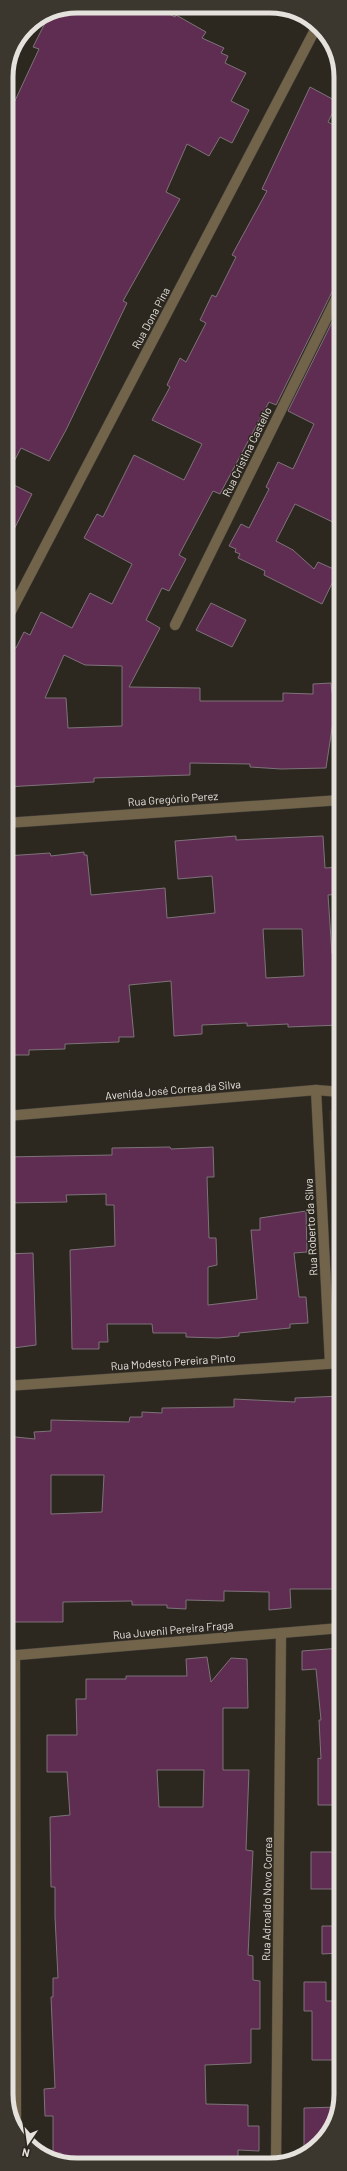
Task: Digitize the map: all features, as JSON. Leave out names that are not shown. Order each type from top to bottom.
[{"type":"street","name":"Rua Dona Pina","points":[[13,608],[314,31]]},
{"type":"street","name":"Rua Cristina Castello","points":[[175,625],[334,303]]},
{"type":"street","name":"Rua Gregório Perez","points":[[13,822],[334,800]]},
{"type":"street","name":"Avenida José Correa da Silva","points":[[13,1115],[316,1090],[334,1091]]},
{"type":"street","name":"Rua Roberto da Silva","points":[[316,1090],[330,1363]]},
{"type":"street","name":"Rua Modesto Pereira Pinto","points":[[13,1386],[334,1363]]},
{"type":"street","name":"Rua Juvenil Pereira Fraga","points":[[13,1656],[334,1629]]},
{"type":"street","name":"Rua Adroaldo Novo Correa","points":[[276,2158],[281,1633]]},
{"type":"street","points":[[13,1842],[16,2112]]},
{"type":"shaded area","points":[[329,1110],[334,1112],[334,1215]]},
{"type":"building","points":[[167,13],[175,17],[176,15],[206,32],[202,38],[224,48],[221,53],[228,56],[225,63],[246,73],[231,101],[249,110],[232,143],[220,137],[209,156],[187,144],[166,192],[180,199],[123,301],[127,303],[66,430],[49,461],[21,448],[13,463],[13,105],[39,49],[33,47],[45,22],[65,14]]},
{"type":"building","points":[[310,87],[334,100],[334,110],[328,122],[334,125],[334,288],[276,405],[269,402],[220,494],[213,491],[179,555],[186,559],[169,591],[162,588],[146,620],[160,628],[129,687],[200,688],[200,701],[283,701],[283,693],[313,694],[313,684],[331,683],[332,693],[334,693],[334,715],[326,768],[281,769],[250,767],[250,764],[190,763],[190,775],[94,778],[94,782],[13,787],[13,648],[16,648],[24,632],[30,635],[41,612],[72,628],[90,593],[112,604],[132,564],[84,538],[97,514],[103,517],[134,455],[184,480],[202,444],[152,420],[170,387],[167,385],[180,358],[186,362],[206,323],[200,320],[212,295],[216,297],[236,257],[232,255],[267,191],[262,189]],"holes":[[[64,655],[85,665],[122,666],[122,726],[68,728],[66,698],[45,698]]]},
{"type":"building","points":[[334,318],[334,523],[295,504],[276,541],[293,550],[314,569],[318,562],[334,569],[334,579],[322,604],[264,575],[265,571],[238,558],[240,554],[235,552],[236,549],[229,546],[241,524],[249,528],[269,489],[266,487],[278,462],[293,469],[314,424],[288,411]]},
{"type":"building","points":[[13,484],[32,494],[13,531]]},
{"type":"building","points":[[211,603],[246,620],[232,647],[196,630]]},
{"type":"building","points":[[236,836],[236,840],[323,836],[325,868],[334,867],[334,895],[328,895],[332,954],[334,954],[334,1025],[288,1027],[288,1024],[247,1026],[247,1023],[202,1025],[202,1034],[174,1036],[171,981],[129,985],[134,1037],[119,1037],[119,1042],[65,1044],[65,1049],[29,1050],[29,1055],[13,1055],[13,856],[50,853],[51,856],[84,852],[84,855],[87,855],[91,895],[165,888],[167,918],[215,913],[212,876],[178,879],[175,841]],"holes":[[[263,929],[302,929],[304,976],[266,978]]]},
{"type":"building","points":[[170,1147],[171,1149],[213,1147],[214,1177],[207,1177],[209,1238],[216,1238],[217,1265],[208,1267],[208,1305],[257,1299],[251,1230],[260,1230],[260,1218],[306,1211],[307,1252],[294,1253],[299,1297],[306,1297],[308,1323],[290,1324],[290,1328],[239,1333],[239,1336],[218,1338],[186,1337],[186,1333],[153,1333],[152,1324],[107,1324],[108,1342],[99,1342],[99,1349],[72,1349],[70,1250],[115,1246],[114,1205],[106,1205],[106,1194],[66,1195],[67,1202],[13,1203],[13,1157],[112,1155],[112,1148]]},
{"type":"building","points":[[33,1253],[36,1345],[13,1348],[13,1254]]},
{"type":"building","points":[[334,1396],[334,1589],[290,1589],[291,1608],[269,1610],[269,1592],[224,1591],[224,1601],[186,1600],[186,1609],[167,1608],[167,1605],[132,1605],[132,1601],[63,1602],[63,1622],[13,1622],[13,1437],[35,1439],[34,1432],[51,1431],[51,1420],[129,1422],[130,1417],[142,1417],[142,1412],[162,1413],[162,1408],[234,1407],[234,1399],[295,1402],[295,1398]],"holes":[[[51,1475],[104,1475],[102,1512],[51,1514]]]},
{"type":"building","points":[[334,1649],[334,1805],[318,1805],[318,1758],[321,1759],[319,1720],[321,1720],[316,1669],[302,1670],[302,1651]]},
{"type":"building","points":[[207,1657],[211,1682],[231,1658],[247,1659],[248,1708],[223,1708],[223,1770],[249,1770],[246,1850],[253,1851],[248,1955],[253,1956],[253,1980],[260,1981],[260,2029],[251,2029],[251,2063],[205,2065],[206,2104],[248,2105],[248,2126],[259,2126],[259,2151],[238,2150],[238,2158],[77,2158],[61,2156],[61,2153],[53,2153],[53,2116],[45,2116],[44,2089],[55,2088],[51,1997],[53,1997],[53,1978],[58,1978],[55,1887],[51,1887],[50,1817],[70,1815],[67,1772],[47,1772],[47,1735],[77,1735],[76,1699],[86,1699],[86,1679],[126,1679],[126,1676],[187,1676],[186,1659]],"holes":[[[157,1770],[204,1770],[203,1807],[159,1807]]]},
{"type":"building","points":[[311,1852],[334,1852],[334,1889],[311,1889]]},
{"type":"building","points":[[322,1926],[334,1926],[334,1953],[322,1954]]},
{"type":"building","points":[[304,1982],[326,1982],[326,2001],[334,2001],[334,2060],[312,2060],[312,2011],[304,2011]]},
{"type":"building","points":[[333,2107],[323,2129],[315,2139],[304,2148],[304,2108]]}]
